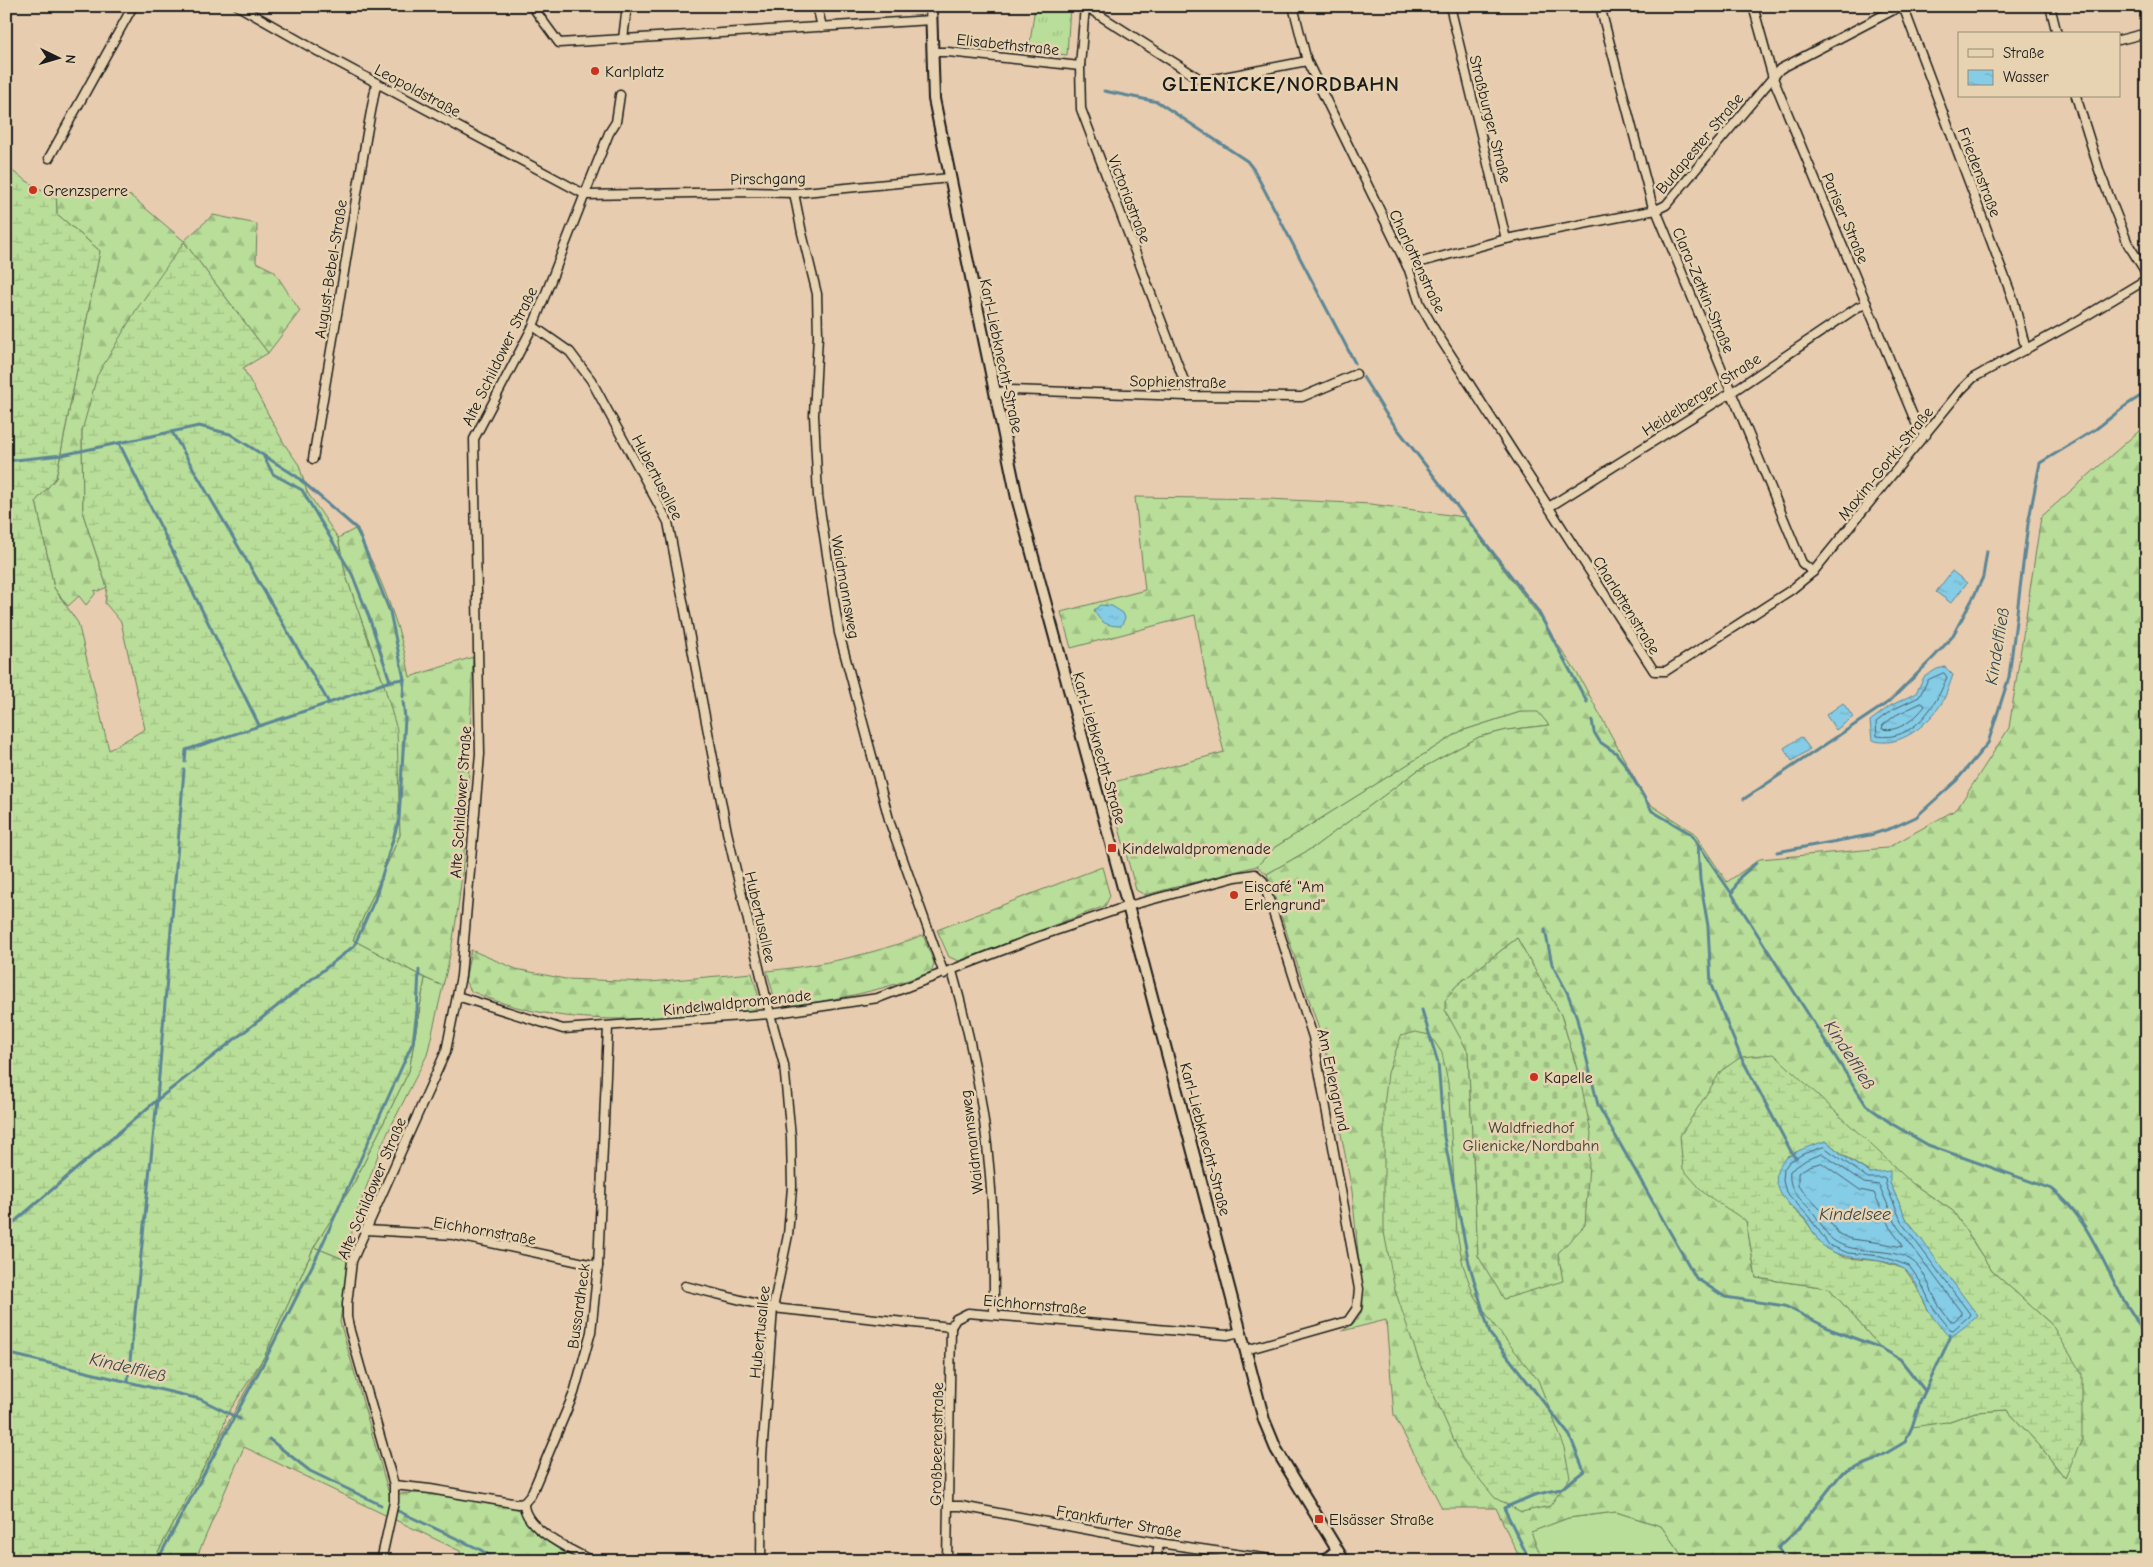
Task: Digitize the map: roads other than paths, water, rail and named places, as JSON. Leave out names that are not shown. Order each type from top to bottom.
[{"type":"street","points":[[49,158],[132,6]]},
{"type":"street","name":"Leopoldstraße","points":[[238,6],[378,84],[586,195]]},
{"type":"street","points":[[532,6],[559,43],[932,20]]},
{"type":"street","points":[[623,39],[627,6]]},
{"type":"street","points":[[817,6],[822,27]]},
{"type":"street","name":"Karl-Liebknecht-Straße","points":[[931,6],[934,99],[1017,498],[1269,1434],[1344,1561]]},
{"type":"street","points":[[1085,6],[1203,80],[1307,61]]},
{"type":"street","name":"Victoriastraße","points":[[1085,6],[1080,66],[1081,109],[1186,386],[1186,396]]},
{"type":"street","name":"Charlottenstraße","points":[[1293,6],[1307,61],[1407,266],[1420,304],[1652,670]]},
{"type":"street","name":"Straßburger Straße","points":[[1450,6],[1506,238]]},
{"type":"street","name":"Clara-Zetkin-Straße","points":[[1600,6],[1652,204],[1802,563],[1813,572]]},
{"type":"street","name":"Pariser Straße","points":[[1753,6],[1773,78],[1918,428],[1926,435]]},
{"type":"street","name":"Budapester Straße","points":[[1407,266],[1506,238],[1656,210],[1666,205],[1780,69],[1902,6]]},
{"type":"street","name":"Friedenstraße","points":[[1902,6],[2014,302],[2026,350]]},
{"type":"street","points":[[2050,6],[2056,32]]},
{"type":"street","points":[[2120,40],[2147,33]]},
{"type":"street","name":"Elisabethstraße","points":[[932,52],[948,52],[1080,66]]},
{"type":"street","name":"August-Bebel-Straße","points":[[313,459],[365,142],[375,90],[378,84]]},
{"type":"street","name":"Alte Schildower Straße","points":[[380,1561],[394,1502],[394,1485],[347,1317],[352,1261],[446,1051],[457,996],[480,754],[474,439],[533,326],[609,134],[616,122],[620,95]]},
{"type":"street","points":[[2077,98],[2107,190],[2128,244],[2147,274]]},
{"type":"street","name":"Pirschgang","points":[[586,195],[794,192],[950,178]]},
{"type":"street","name":"Waidmannsweg","points":[[794,192],[817,294],[818,336],[814,415],[818,496],[839,633],[890,823],[944,974]]},
{"type":"street","name":"Maxim-Gorki-Straße","points":[[1652,670],[1666,671],[1791,590],[1813,572],[1961,390],[1973,378],[2026,350],[2147,279]]},
{"type":"street","name":"Heidelberger Straße","points":[[1549,507],[1732,392],[1858,307],[1867,304]]},
{"type":"street","name":"Hubertusallee","points":[[533,326],[570,352],[591,380],[668,522],[727,832],[784,1065],[791,1136],[792,1187],[788,1234],[773,1308],[762,1456],[761,1561]]},
{"type":"street","name":"Sophienstraße","points":[[995,394],[1011,390],[1186,396],[1302,397],[1356,374]]},
{"type":"street","name":"Am Erlengrund","points":[[1128,906],[1236,877],[1250,874],[1259,877],[1263,881],[1313,1037],[1359,1289],[1357,1308],[1348,1321],[1246,1350]]},
{"type":"street","name":"Kindelwaldpromenade","points":[[457,996],[563,1029],[770,1014],[878,998],[1037,937],[1128,906]]},
{"type":"street","name":"Waidmannsweg","points":[[952,971],[967,1021],[984,1117],[993,1225],[994,1314]]},
{"type":"street","name":"Bussardheck","points":[[524,1503],[531,1495],[557,1436],[577,1384],[591,1332],[598,1266],[608,1027]]},
{"type":"street","name":"Eichhornstraße","points":[[366,1230],[454,1235],[598,1266]]},
{"type":"street","points":[[685,1286],[773,1308],[951,1327]]},
{"type":"street","name":"Eichhornstraße","points":[[951,1327],[956,1319],[968,1313],[1227,1335],[1241,1332]]},
{"type":"street","name":"Großbeerenstraße","points":[[947,1561],[951,1327]]},
{"type":"street","points":[[394,1485],[430,1489],[510,1504],[524,1503],[524,1509],[528,1516],[540,1530],[562,1545],[592,1561]]},
{"type":"street","name":"Frankfurter Straße","points":[[949,1506],[961,1506],[1159,1543],[1285,1561]]},
{"type":"street","points":[[1156,1561],[1159,1543]]},
{"type":"street","points":[[1322,1561],[1337,1549]]},
{"type":"water","points":[[1952,571],[1967,583],[1951,603],[1936,592]]},
{"type":"water","points":[[1100,605],[1112,606],[1123,613],[1125,618],[1121,626],[1101,621],[1094,610]]},
{"type":"water","points":[[1945,667],[1953,675],[1947,691],[1943,701],[1922,726],[1903,738],[1893,741],[1882,742],[1872,740],[1870,721],[1890,706],[1916,693],[1924,677],[1937,669]]},
{"type":"water","points":[[1843,703],[1853,717],[1836,730],[1826,715]]},
{"type":"water","points":[[1801,737],[1810,749],[1792,761],[1784,748]]},
{"type":"water","name":"Kindelsee","points":[[1826,1141],[1846,1158],[1870,1173],[1890,1171],[1890,1183],[1907,1220],[1978,1316],[1950,1338],[1931,1315],[1908,1272],[1886,1262],[1846,1256],[1827,1249],[1818,1240],[1805,1219],[1781,1194],[1777,1182],[1777,1172],[1781,1164],[1787,1157],[1796,1152]]},
{"type":"waterway","points":[[1104,91],[1158,102],[1247,161],[1254,170],[1355,363]]},
{"type":"waterway","points":[[1363,377],[1386,414],[1538,611],[1587,702]]},
{"type":"waterway","name":"Kindelfließ","points":[[1777,852],[1870,835],[1916,817],[1956,781],[1988,743],[2009,677],[2028,524],[2040,463],[2096,429],[2147,392]]},
{"type":"waterway","points":[[6,461],[62,455],[199,426],[230,434],[296,476],[357,529],[390,612],[404,679],[403,697]]},
{"type":"waterway","points":[[172,432],[329,703]]},
{"type":"waterway","points":[[119,443],[259,725]]},
{"type":"waterway","points":[[264,457],[273,474],[302,490],[352,574],[369,617],[390,681]]},
{"type":"waterway","name":"Kindelfließ","points":[[1744,799],[1890,701],[1934,657],[1952,637],[1974,596],[1983,577],[1987,551]]},
{"type":"waterway","points":[[185,762],[186,750],[390,681],[404,679]]},
{"type":"waterway","points":[[6,1229],[157,1100],[354,946],[375,899],[399,819],[405,718],[403,701]]},
{"type":"waterway","name":"Kindelfließ","points":[[1592,720],[1594,732],[1600,742],[1616,753],[1624,763],[1652,811],[1691,834],[1732,894],[1866,1105],[1892,1124],[1928,1145],[2052,1189],[2074,1212],[2092,1239],[2141,1330],[2146,1353],[2147,1395]]},
{"type":"waterway","points":[[128,1380],[157,1100],[184,770]]},
{"type":"waterway","points":[[1698,846],[1700,880],[1708,926],[1711,985],[1741,1057],[1796,1158]]},
{"type":"waterway","points":[[1732,893],[1740,877],[1756,863]]},
{"type":"waterway","points":[[1545,930],[1552,964],[1567,992],[1576,1015],[1598,1105],[1696,1278],[1725,1297],[1785,1306],[1832,1330],[1881,1348],[1900,1359],[1925,1391]]},
{"type":"waterway","points":[[157,1561],[264,1362],[318,1254],[413,1042],[419,970]]},
{"type":"waterway","points":[[1422,1010],[1438,1063],[1444,1137],[1469,1263],[1490,1334],[1570,1436],[1584,1471],[1561,1489],[1534,1495],[1504,1508],[1530,1561]]},
{"type":"waterway","points":[[1786,1561],[1778,1548],[1797,1530],[1841,1474],[1873,1461],[1905,1442],[1920,1402],[1950,1338],[1950,1334]]},
{"type":"waterway","name":"Kindelfließ","points":[[6,1353],[200,1399],[240,1419]]},
{"type":"waterway","name":"Kindelfließ","points":[[274,1443],[269,1439],[310,1471],[381,1505]]},
{"type":"waterway","name":"Kindelfließ","points":[[398,1511],[479,1549],[499,1561]]},
{"type":"place","name":"Karlplatz","points":[[595,71]]},
{"type":"place","name":"Grenzsperre","points":[[33,190]]},
{"type":"place","name":"Kindelwaldpromenade","points":[[1112,848]]},
{"type":"place","name":"Eiscafé \"Am Erlengrund\"","points":[[1234,895]]},
{"type":"place","name":"Kapelle","points":[[1534,1077]]},
{"type":"place","name":"Elsässer Straße","points":[[1319,1519]]},
{"type":"district","name":"GLIENICKE/NORDBAHN","points":[[1281,84]]},
{"type":"park label","name":"Waldfriedhof Glienicke/Nordbahn","points":[[1531,1136]]}]
